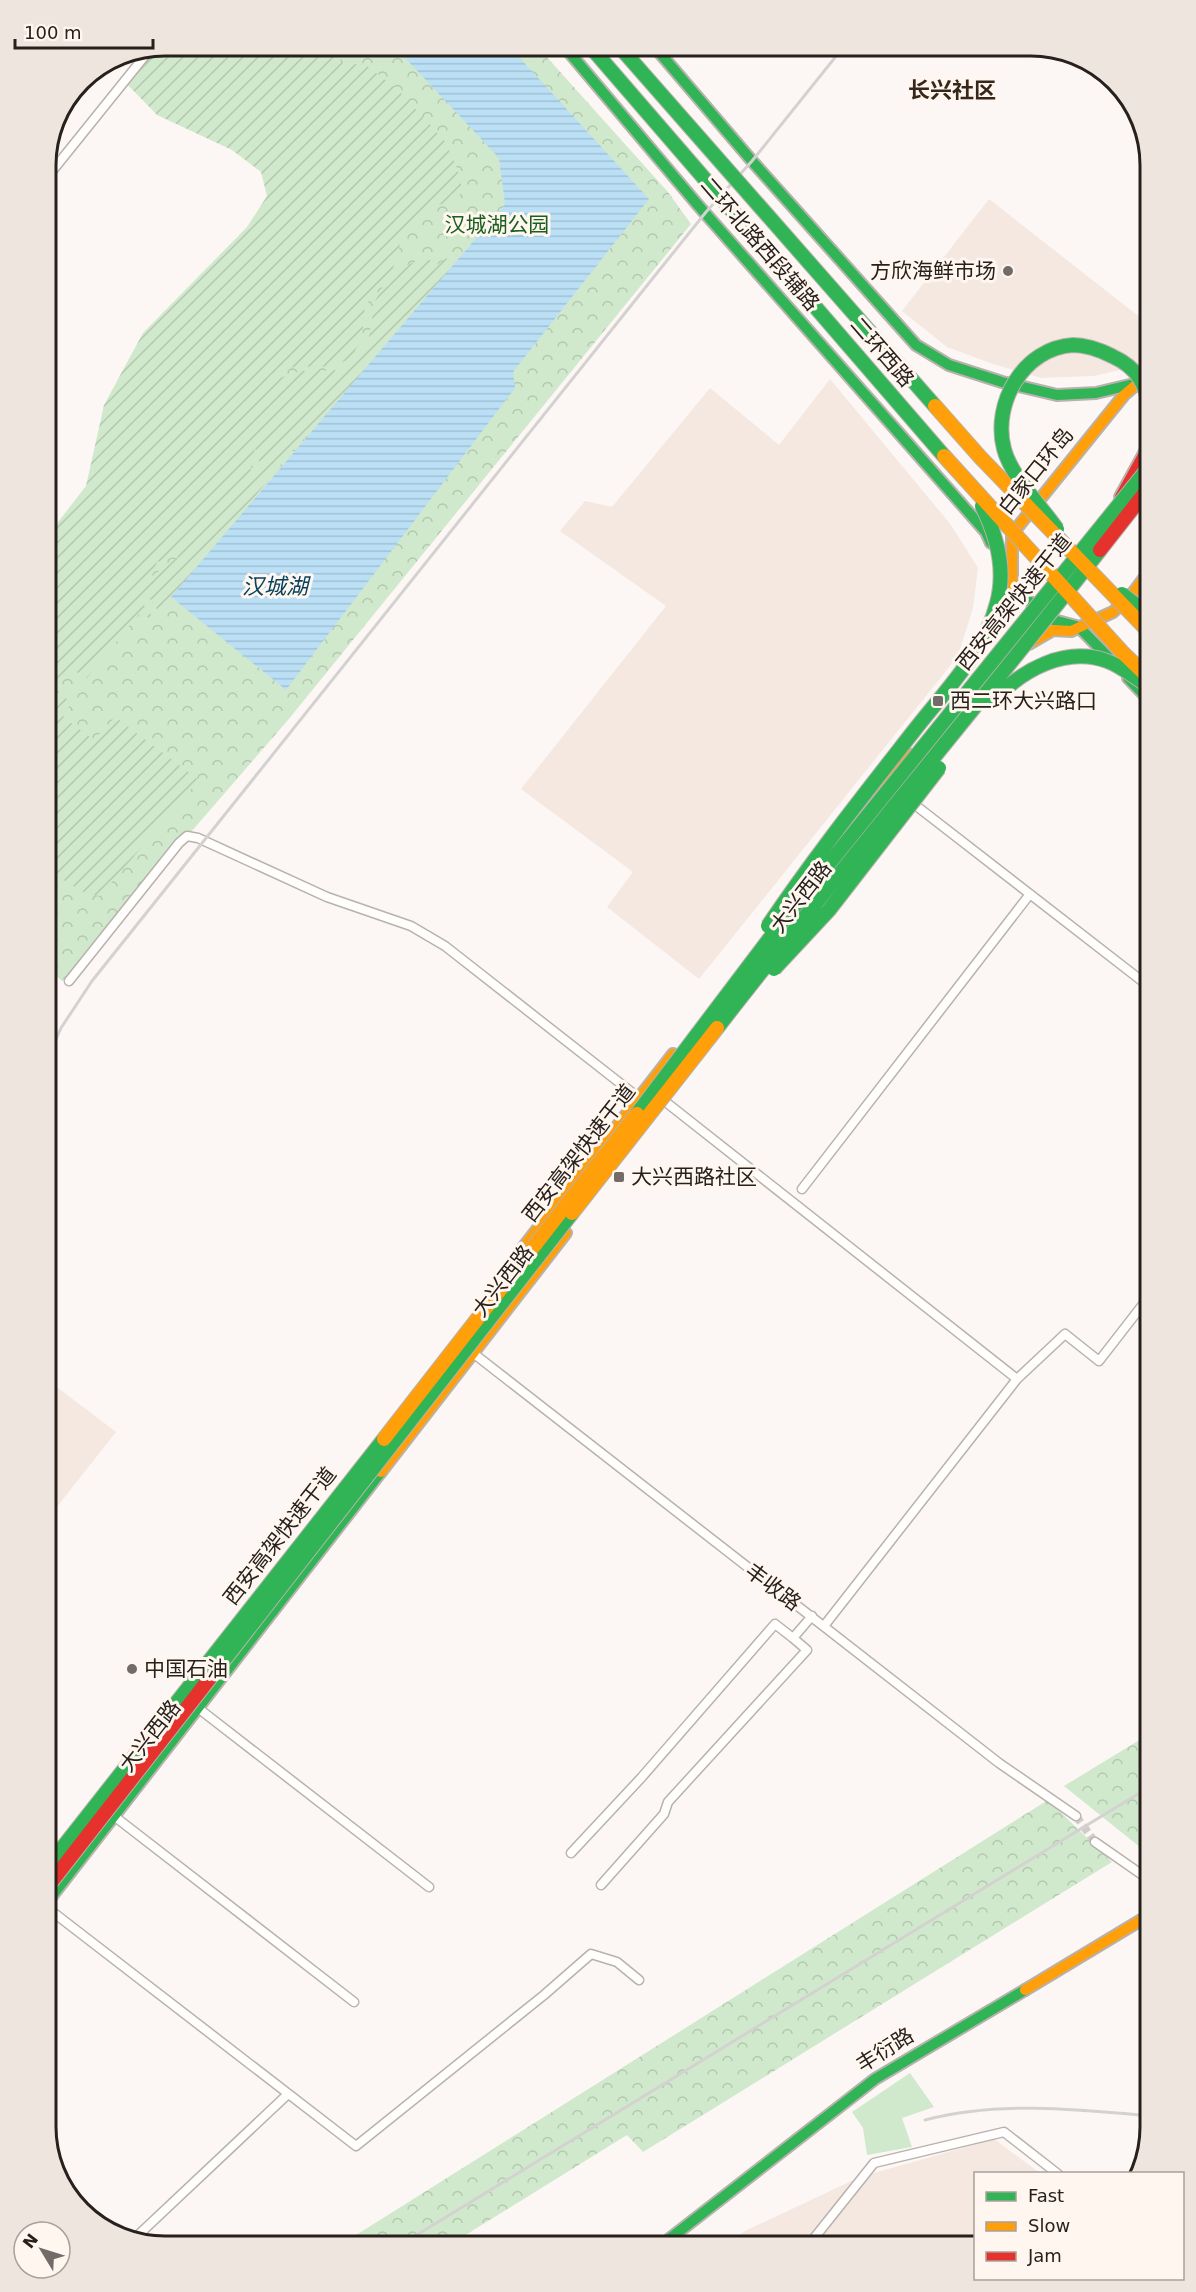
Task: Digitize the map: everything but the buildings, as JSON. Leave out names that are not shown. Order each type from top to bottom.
[{"type":"main road","name":"二环北路西段辅路","points":[[572,56],[697,204],[986,532],[1012,584]]},
{"type":"main road","name":"二环西路","points":[[599,56],[952,465],[1140,669]]},
{"type":"main road","name":"二环西路","points":[[628,56],[980,457],[1140,623]]},
{"type":"main road","points":[[662,56],[752,161],[916,345],[949,365],[1002,382],[1057,394],[1096,393],[1140,382]]},
{"type":"main road","points":[[1140,379],[1114,356],[1089,347],[1054,348],[1038,356],[1024,368],[1012,384],[1004,401],[1001,416],[1004,449],[1011,463],[1074,557],[1140,608]]},
{"type":"main road","name":"白家口环岛","points":[[1012,584],[1012,534],[1124,395],[1140,384]]},
{"type":"main road","points":[[1114,512],[1122,492],[1140,460]]},
{"type":"main road","points":[[714,1021],[792,887],[955,678],[994,615],[1001,567],[993,529],[972,490],[952,465]]},
{"type":"main road","name":"西安高架快速干道","points":[[56,1876],[714,1021],[789,913],[1140,479]]},
{"type":"main road","name":"西安高架快速干道","points":[[56,1856],[148,1742],[642,1107],[1140,499]]},
{"type":"main road","points":[[1115,532],[1140,508]]},
{"type":"main road","points":[[1012,584],[1046,618],[1080,628],[1140,691]]},
{"type":"main road","name":"大兴西路","points":[[56,1846],[832,850],[984,650],[1001,618],[1012,584]]},
{"type":"main road","points":[[1080,628],[1113,612],[1140,584]]},
{"type":"main road","name":"大兴西路","points":[[56,1892],[667,1103],[1028,644],[1053,630],[1071,631],[1080,628]]},
{"type":"main road","points":[[714,1021],[829,910],[1003,688],[1023,673],[1053,660],[1079,657],[1106,660],[1140,680]]},
{"type":"main road","name":"丰衍路","points":[[673,2236],[875,2079],[1140,1921]]},
{"type":"street","points":[[56,166],[143,58]]},
{"type":"street","points":[[906,798],[1140,979]]},
{"type":"street","points":[[69,981],[179,843],[187,836],[198,838],[327,897],[411,926],[445,946],[639,1098]]},
{"type":"street","points":[[802,1189],[1030,894]]},
{"type":"street","points":[[667,1103],[1017,1379]]},
{"type":"street","points":[[824,1626],[1017,1379],[1065,1334],[1099,1360],[1140,1308]]},
{"type":"street","name":"丰收路","points":[[473,1353],[999,1763],[1076,1816]]},
{"type":"street","points":[[793,1638],[812,1616]]},
{"type":"street","points":[[571,1853],[641,1778],[775,1624],[807,1650],[668,1802],[664,1814],[601,1885]]},
{"type":"street","points":[[198,1708],[429,1887]]},
{"type":"street","points":[[114,1816],[354,2002]]},
{"type":"street","points":[[1095,1842],[1140,1873]]},
{"type":"street","points":[[56,1915],[356,2146],[544,1995],[591,1954],[617,1962],[639,1980]]},
{"type":"street","points":[[140,2233],[288,2094]]},
{"type":"street","points":[[816,2236],[874,2163],[1004,2132],[1055,2172]]},
{"type":"shaded area","name":"方欣海鲜市场","points":[[989,199],[1140,317],[1140,365],[1093,376],[1041,378],[947,347],[902,311]]},
{"type":"shaded area","points":[[830,379],[951,525],[978,568],[973,608],[958,656],[699,979],[607,907],[633,872],[521,789],[666,606],[560,531],[585,501],[612,507],[710,388],[779,445]]},
{"type":"shaded area","points":[[56,1386],[116,1432],[56,1508]]},
{"type":"shaded area","points":[[994,2139],[1039,2172],[974,2172],[974,2236],[738,2236],[860,2177]]},
{"type":"green space","points":[[157,56],[341,56],[340,63],[366,65],[398,90],[444,140],[456,165],[463,191],[453,201],[427,208],[403,233],[392,272],[425,257],[437,265],[446,258],[455,265],[360,382],[290,453],[160,614],[145,591],[141,601],[155,620],[139,614],[87,678],[71,669],[56,689],[56,525],[86,486],[104,405],[143,333],[247,227],[267,196],[261,172],[232,150],[157,115],[122,79],[139,59]],"holes":[[[388,277],[375,301],[367,349],[346,370],[300,371],[277,379],[262,392],[272,374],[279,370],[329,366],[351,359],[362,337],[365,306]],[[255,448],[261,466],[249,479]],[[178,557],[151,577],[157,562]]]},
{"type":"green space","name":"汉城湖公园","points":[[187,56],[546,56],[668,192],[691,224],[288,720],[62,981],[56,976],[56,656],[348,223]]},
{"type":"green space","points":[[56,689],[71,703],[63,717],[94,740],[115,717],[199,780],[100,896],[87,894],[56,876]]},
{"type":"green space","points":[[1140,1740],[1140,1847],[1064,1786]]},
{"type":"green space","points":[[1048,1800],[1112,1862],[643,2152],[627,2135],[464,2236],[354,2236]]},
{"type":"green space","points":[[910,2073],[934,2107],[902,2118],[912,2147],[867,2155],[863,2128],[852,2112]]},
{"type":"water","name":"汉城湖","points":[[403,56],[518,56],[649,199],[513,372],[515,388],[286,690],[171,597],[505,204],[499,158]]},
{"type":"tunnel","points":[[1076,1816],[1095,1842]]},
{"type":"railway","points":[[56,1039],[92,981],[706,212],[752,161],[836,56]]},
{"type":"railway","points":[[415,2236],[1140,1793]]},
{"type":"railway","points":[[925,2120],[981,2110],[1037,2108],[1140,2115]]},
{"type":"traffic: fast","points":[[572,56],[697,204],[986,532],[991,543]]},
{"type":"traffic: fast","points":[[599,56],[944,456]]},
{"type":"traffic: fast","points":[[628,56],[935,406]]},
{"type":"traffic: fast","points":[[662,56],[752,161],[916,345],[949,365],[1002,382],[1057,395],[1096,393],[1138,383]]},
{"type":"traffic: fast","points":[[1057,529],[1013,470],[1004,449],[1001,432],[1003,414],[1007,397],[1015,381],[1039,356],[1055,348],[1073,345],[1093,348],[1120,360],[1140,379]]},
{"type":"traffic: fast","points":[[637,1114],[789,913],[1140,479]]},
{"type":"traffic: fast","points":[[768,926],[839,828],[962,671],[983,638],[997,603],[1001,578],[996,541],[982,506]]},
{"type":"traffic: fast","points":[[717,1028],[1100,550]]},
{"type":"traffic: fast","points":[[1012,584],[1046,618],[1076,626]]},
{"type":"traffic: fast","points":[[1122,594],[1140,608]]},
{"type":"traffic: fast","points":[[1080,628],[1113,662]]},
{"type":"traffic: fast","points":[[994,700],[1018,679],[1045,664],[1060,659],[1091,657],[1107,661],[1140,681]]},
{"type":"traffic: fast","points":[[1128,678],[1140,691]]},
{"type":"traffic: fast","points":[[774,969],[829,910],[939,768]]},
{"type":"traffic: fast","points":[[210,1678],[572,1213]]},
{"type":"traffic: fast","points":[[56,1856],[384,1439]]},
{"type":"traffic: fast","points":[[56,1891],[381,1472]]},
{"type":"traffic: fast","points":[[673,2236],[875,2079],[1025,1990]]},
{"type":"traffic: slow","points":[[989,639],[1001,618],[1012,584],[1012,534],[1124,395],[1140,382]]},
{"type":"traffic: slow","points":[[935,406],[980,457],[1140,623]]},
{"type":"traffic: slow","points":[[944,456],[1140,669]]},
{"type":"traffic: slow","points":[[1029,644],[1053,630],[1071,631],[1113,612],[1140,584]]},
{"type":"traffic: slow","points":[[851,825],[906,752]]},
{"type":"traffic: slow","points":[[572,1213],[717,1028]]},
{"type":"traffic: slow","points":[[511,1263],[673,1054]]},
{"type":"traffic: slow","points":[[384,1439],[637,1114]]},
{"type":"traffic: slow","points":[[381,1472],[566,1233]]},
{"type":"traffic: slow","points":[[1025,1990],[1140,1921]]},
{"type":"traffic: jam","points":[[1120,497],[1140,461]]},
{"type":"traffic: jam","points":[[1100,550],[1140,499]]},
{"type":"traffic: jam","points":[[56,1876],[210,1678]]},
{"type":"place","name":"方欣海鲜市场","points":[[1008,271]]},
{"type":"place","name":"西二环大兴路口","points":[[938,701]]},
{"type":"place","name":"大兴西路社区","points":[[619,1177]]},
{"type":"place","name":"中国石油","points":[[132,1669]]},
{"type":"district","name":"长兴社区","points":[[952,90]]}]
